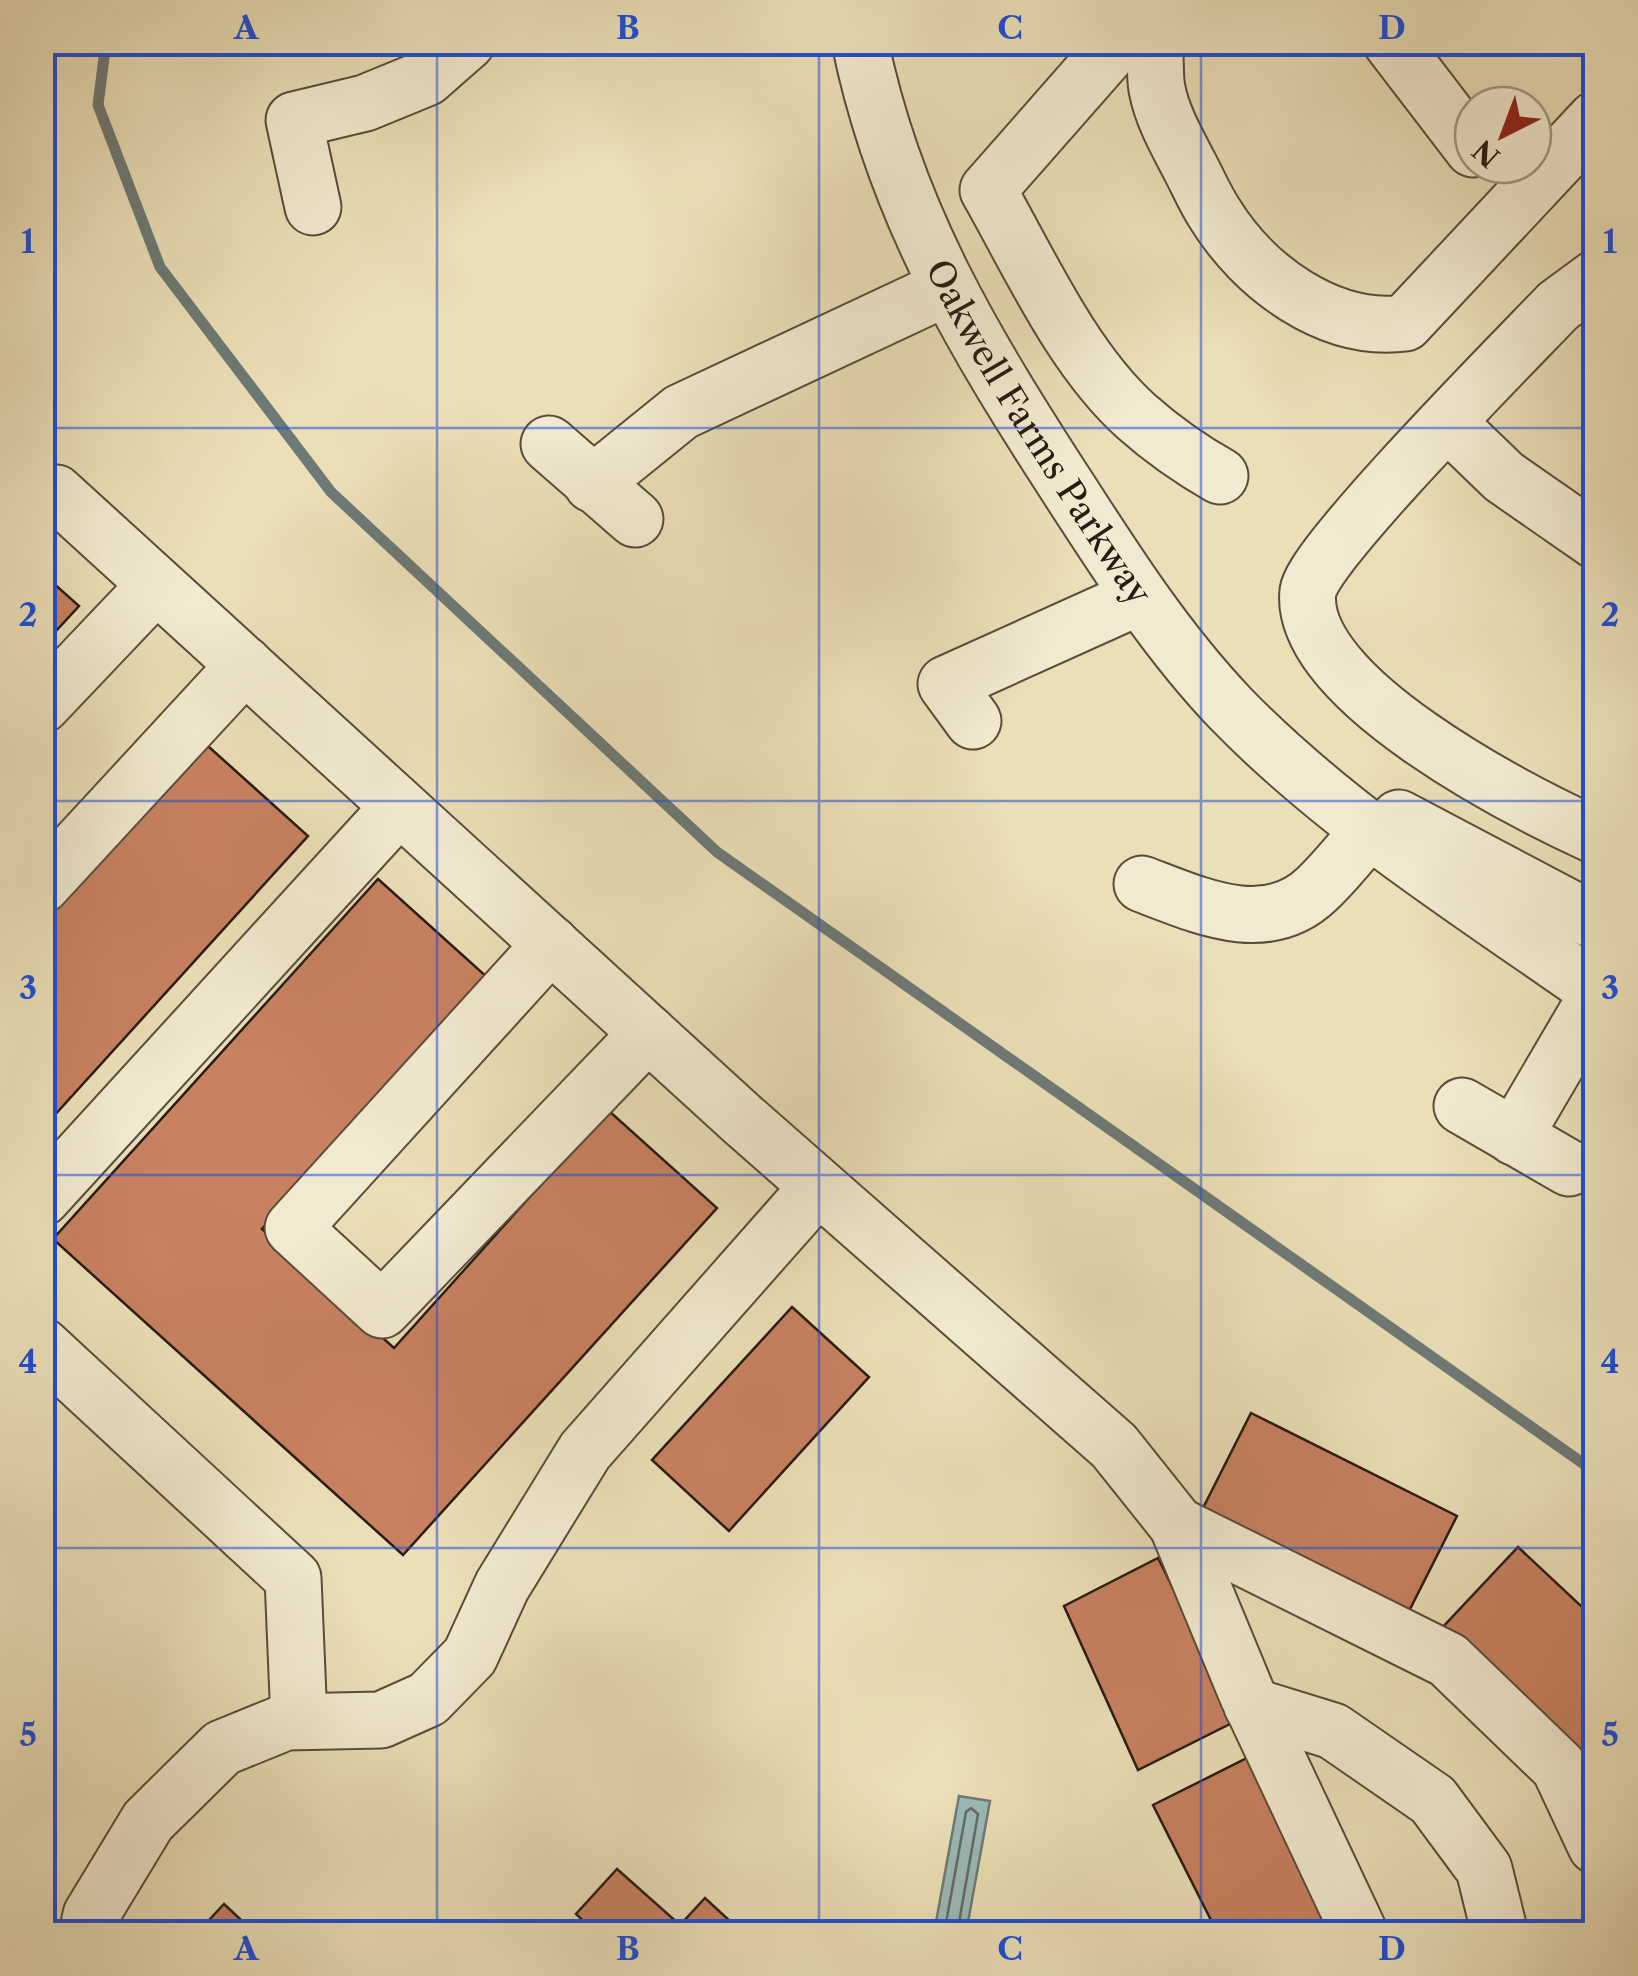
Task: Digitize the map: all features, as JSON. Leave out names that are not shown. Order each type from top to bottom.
[{"type":"street","points":[[313,208],[294,120],[365,103],[426,78],[466,42]]},
{"type":"street","name":"Oakwell Farms Parkway","points":[[860,42],[871,96],[895,173],[946,288],[1004,389],[1139,597],[1179,650],[1232,710],[1369,831],[1596,994]]},
{"type":"street","points":[[1391,42],[1453,123]]},
{"type":"street","points":[[1148,45],[1171,131],[1215,216],[1250,259],[1293,295],[1324,311],[1383,326],[1406,323],[1503,185]]},
{"type":"street","points":[[1148,45],[988,190],[1094,367],[1134,415],[1182,454],[1220,476]]},
{"type":"street","points":[[1553,149],[1596,119]]},
{"type":"street","points":[[1596,278],[1558,306],[1448,423],[1316,572],[1308,587],[1308,613],[1330,659],[1405,728],[1495,784],[1596,836]]},
{"type":"street","points":[[592,484],[681,412],[946,288]]},
{"type":"street","points":[[1448,423],[1504,477],[1596,541]]},
{"type":"street","points":[[550,444],[634,519]]},
{"type":"street","points":[[42,492],[56,494],[818,1186],[1114,1446],[1177,1525],[1252,1706],[1360,1934]]},
{"type":"street","points":[[42,705],[156,585]]},
{"type":"street","points":[[973,720],[946,684],[1139,597]]},
{"type":"street","points":[[42,885],[244,665]]},
{"type":"street","name":"Oakwell Farms Parkway","points":[[1300,772],[1436,835],[1596,922]]},
{"type":"street","points":[[42,1198],[400,806]]},
{"type":"street","points":[[1142,884],[1212,910],[1244,916],[1273,913],[1315,892],[1369,831]]},
{"type":"street","points":[[551,944],[293,1228],[318,1252],[382,1310],[648,1033]]},
{"type":"street","points":[[1514,1137],[1596,994]]},
{"type":"street","points":[[1462,1106],[1569,1168]]},
{"type":"street","points":[[87,1934],[91,1915],[148,1820],[222,1748],[286,1722],[381,1720],[428,1698],[470,1656],[502,1586],[584,1451],[818,1186]]},
{"type":"street","points":[[42,1346],[293,1578],[299,1721]]},
{"type":"street","points":[[1177,1525],[1448,1660],[1559,1767],[1596,1846]]},
{"type":"street","points":[[1252,1706],[1333,1731],[1433,1800],[1484,1869],[1500,1934]]},
{"type":"water","points":[[959,1796],[990,1801],[966,1933],[934,1933]]},
{"type":"building","points":[[42,573],[79,606],[42,646]]},
{"type":"building","points":[[199,738],[308,836],[42,1129],[42,910]]},
{"type":"building","points":[[378,879],[488,978],[262,1229],[394,1348],[608,1110],[717,1208],[403,1555],[53,1239]]},
{"type":"building","points":[[792,1307],[869,1377],[729,1531],[652,1460]]},
{"type":"building","points":[[1251,1413],[1457,1516],[1406,1617],[1201,1512]]},
{"type":"building","points":[[1518,1547],[1596,1620],[1596,1775],[1441,1629]]},
{"type":"building","points":[[1158,1558],[1238,1720],[1138,1770],[1064,1606]]},
{"type":"building","points":[[1253,1755],[1344,1934],[1218,1934],[1153,1805]]},
{"type":"building","points":[[617,1869],[680,1925],[705,1898],[744,1934],[597,1934],[576,1914]]},
{"type":"building","points":[[224,1904],[256,1934],[196,1934]]},
{"type":"waterway","points":[[106,42],[98,105],[160,267],[331,492],[717,852],[1596,1476]]}]
